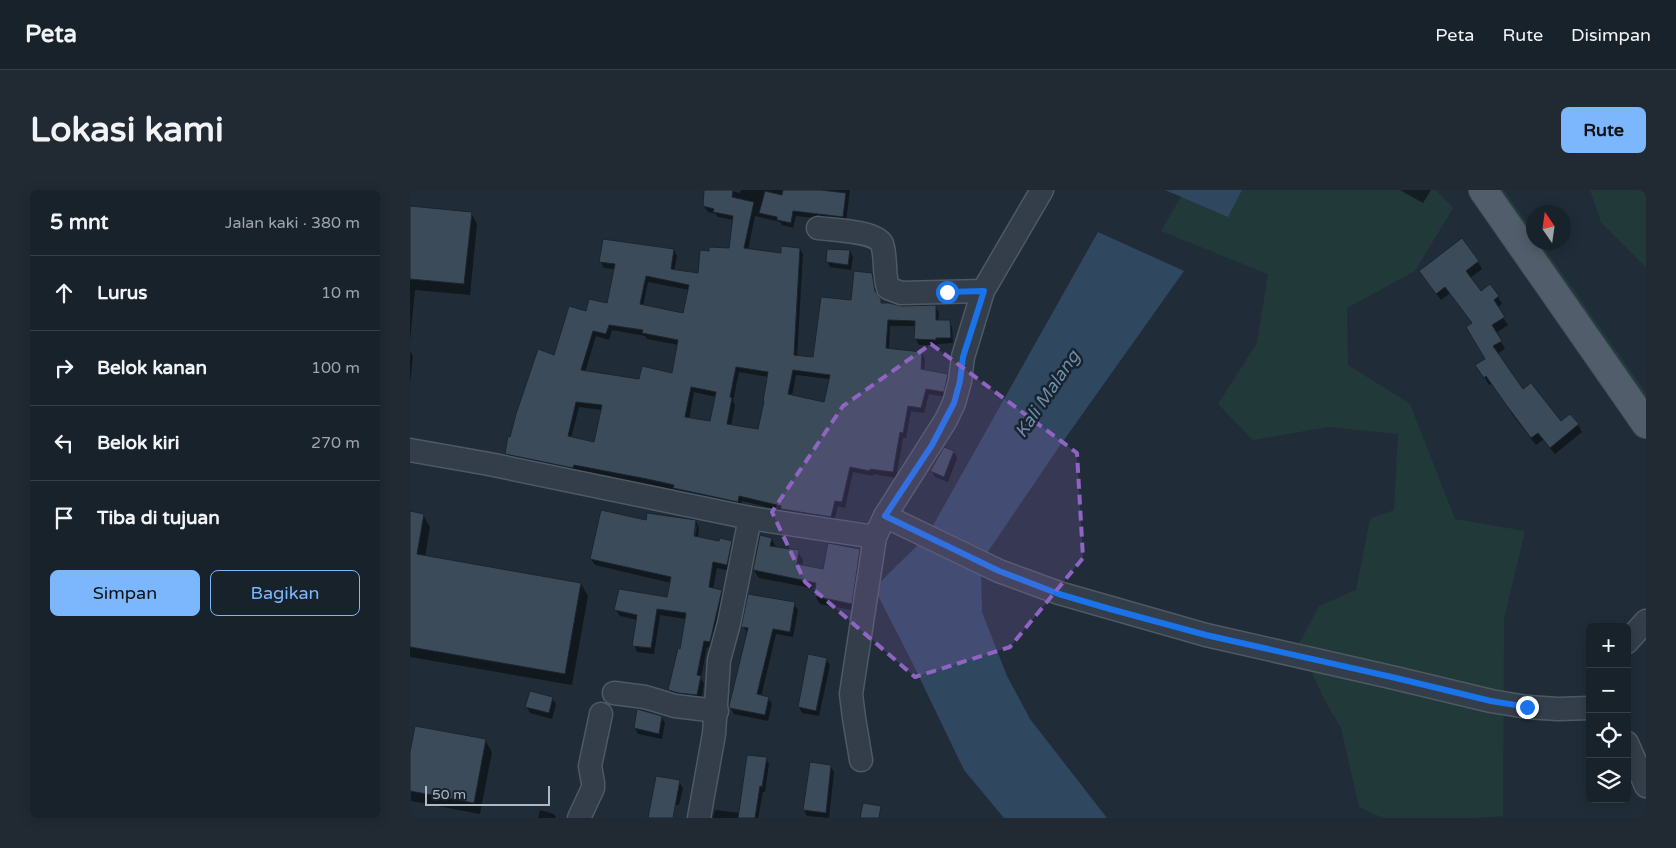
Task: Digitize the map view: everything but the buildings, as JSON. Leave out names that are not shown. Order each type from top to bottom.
[{"type":"main road","points":[[1483,190],[1646,424]]},
{"type":"main road","points":[[1505,190],[1526,218]]},
{"type":"main road","points":[[1548,250],[1646,392]]},
{"type":"street","points":[[861,760],[852,694],[875,537],[890,518],[954,403],[960,381],[963,357],[984,291],[1042,190]]},
{"type":"street","points":[[818,228],[878,238],[882,245],[888,288],[895,292],[984,291]]},
{"type":"street","points":[[410,450],[490,464],[750,518],[875,537]]},
{"type":"street","points":[[699,818],[717,711],[719,660],[729,623],[750,518]]},
{"type":"street","points":[[890,518],[999,571],[1059,594],[1206,635],[1491,701],[1550,709],[1586,708]]},
{"type":"street","points":[[1631,638],[1646,621]]},
{"type":"street","points":[[614,692],[644,697],[675,706],[717,711]]},
{"type":"street","points":[[579,818],[593,788],[594,783],[590,766],[601,714]]},
{"type":"street","points":[[1631,752],[1646,786]]},
{"type":"highlighted area","points":[[931,344],[1077,453],[1083,558],[1010,647],[915,677],[805,582],[772,512],[843,406]]},
{"type":"green space","points":[[1185,190],[1436,190],[1453,208],[1415,271],[1347,308],[1348,365],[1410,404],[1455,519],[1525,531],[1504,619],[1503,816],[1476,818],[1383,818],[1359,807],[1341,728],[1324,699],[1299,644],[1319,606],[1356,590],[1370,519],[1394,510],[1398,434],[1328,427],[1253,440],[1218,404],[1257,343],[1268,274],[1161,231]]},
{"type":"green space","points":[[1483,190],[1504,190],[1526,222],[1526,250],[1546,250],[1646,393],[1646,424]]},
{"type":"green space","points":[[1590,190],[1646,190],[1646,267],[1601,222]]},
{"type":"water","points":[[1165,190],[1242,190],[1228,217]]},
{"type":"water","points":[[1098,232],[1184,271],[1059,447],[981,562],[982,612],[1007,676],[1030,719],[1107,818],[1004,818],[964,770],[874,588],[927,536]]},
{"type":"waterway","name":"Kali Malang","points":[[942,566],[921,601],[983,707]]},
{"type":"route","points":[[947,292],[984,291],[963,357],[960,381],[954,403],[932,445],[885,516],[999,571],[1059,594],[1206,635],[1491,701],[1527,707]]}]
